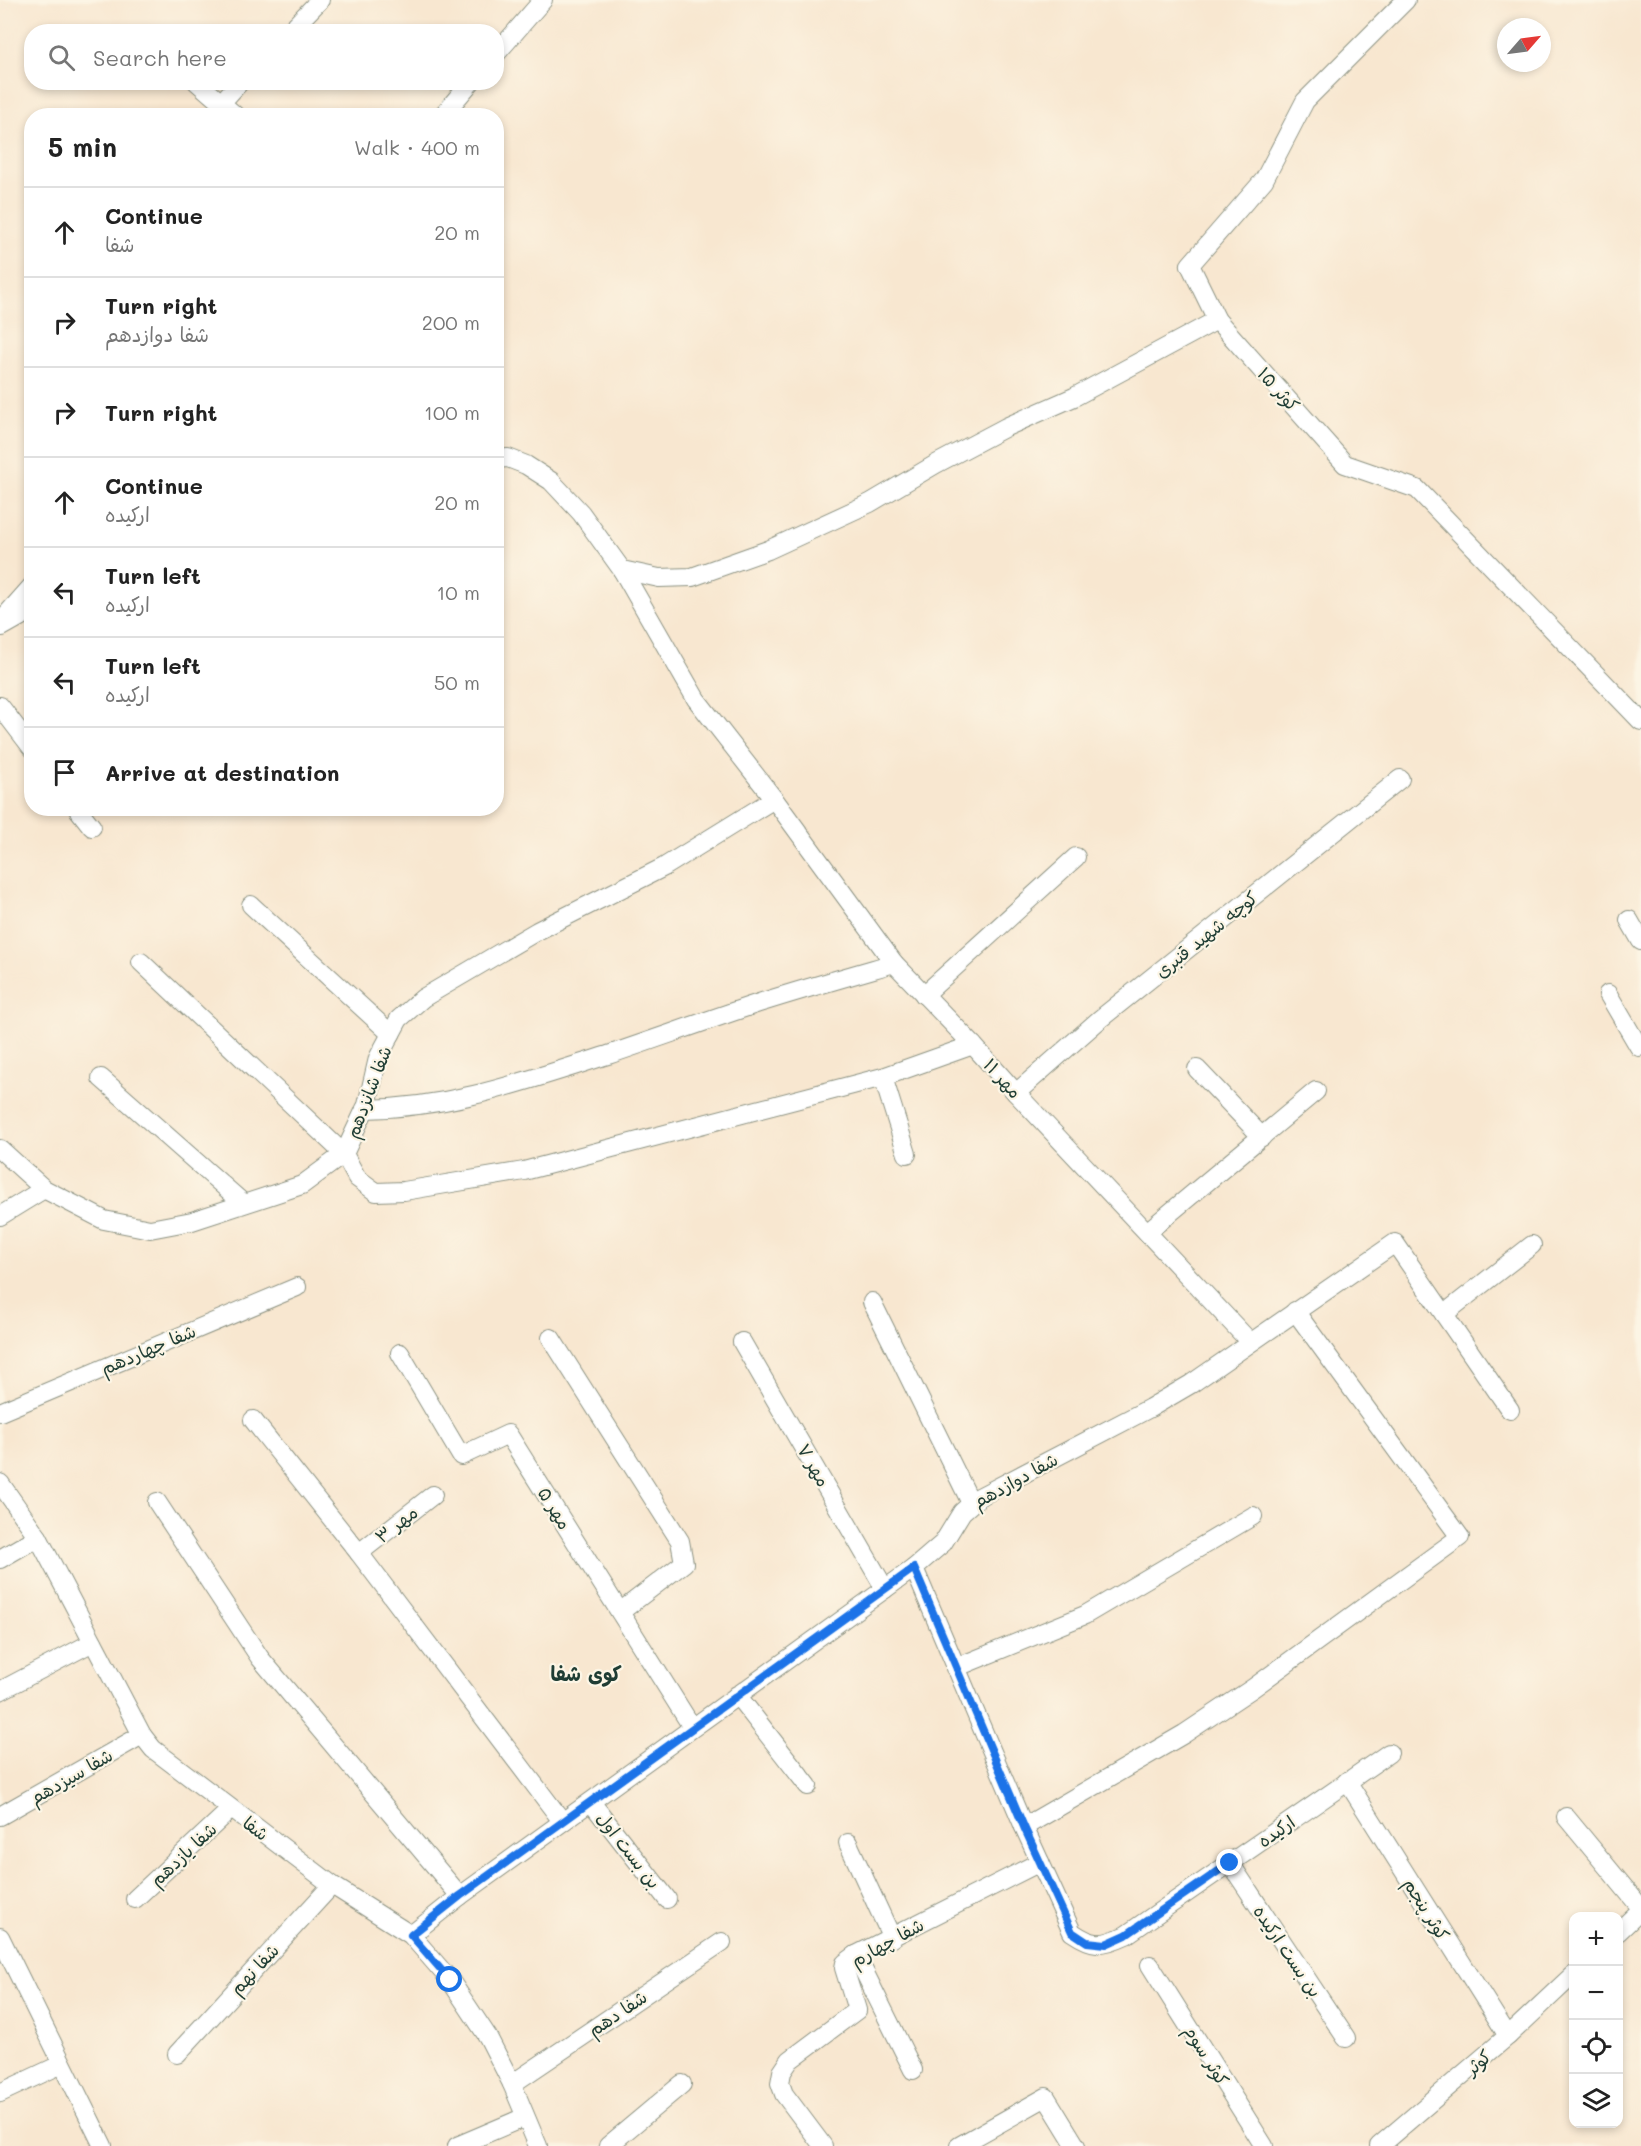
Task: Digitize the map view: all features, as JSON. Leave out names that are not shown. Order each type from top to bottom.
[{"type":"street","points":[[297,24],[320,0]]},
{"type":"street","points":[[504,45],[543,0]]},
{"type":"street","name":"کوثر ۱۵","points":[[1406,0],[1305,101],[1264,180],[1191,265],[1217,320],[1346,464],[1417,489],[1641,721]]},
{"type":"street","points":[[206,90],[227,108]]},
{"type":"street","points":[[221,103],[233,90]]},
{"type":"street","points":[[449,108],[464,90]]},
{"type":"street","points":[[622,570],[659,578],[692,577],[768,550],[870,503],[936,464],[1006,427],[1074,398],[1217,320]]},
{"type":"street","name":"مهر ۱۱","points":[[504,458],[526,465],[551,481],[581,513],[622,570],[696,699],[774,799],[894,963],[1251,1342]]},
{"type":"street","points":[[0,622],[24,595]]},
{"type":"street","points":[[0,628],[24,614]]},
{"type":"street","points":[[0,706],[24,738]]},
{"type":"street","name":"کوچه شهید قنبری","points":[[1016,1093],[1101,1018],[1400,779]]},
{"type":"street","name":"شفا شانزدهم","points":[[0,1149],[44,1189],[104,1220],[150,1229],[192,1221],[302,1185],[344,1154],[365,1109],[378,1058],[399,1018],[423,998],[537,930],[664,867],[774,799]]},
{"type":"street","points":[[83,816],[92,827]]},
{"type":"street","points":[[924,995],[1076,857]]},
{"type":"street","points":[[251,905],[391,1034]]},
{"type":"street","points":[[1629,920],[1641,941]]},
{"type":"street","points":[[141,962],[344,1154],[357,1178],[376,1192],[397,1192],[524,1171],[883,1077],[973,1045]]},
{"type":"street","points":[[365,1109],[442,1103],[487,1093],[689,1029],[757,1004],[894,963]]},
{"type":"street","points":[[1608,994],[1640,1047]]},
{"type":"street","points":[[1197,1069],[1262,1137]]},
{"type":"street","points":[[883,1077],[907,1154]]},
{"type":"street","points":[[101,1078],[243,1203]]},
{"type":"street","points":[[1147,1232],[1316,1090]]},
{"type":"street","points":[[0,1216],[44,1189]]},
{"type":"street","name":"شفا دوازدهم","points":[[411,1935],[562,1821],[914,1568],[943,1542],[970,1503],[1191,1384],[1395,1243],[1510,1410]]},
{"type":"street","points":[[1444,1314],[1532,1245]]},
{"type":"street","name":"شفا چهاردهم","points":[[0,1412],[297,1287]]},
{"type":"street","points":[[872,1302],[970,1503]]},
{"type":"street","points":[[1024,1827],[1184,1734],[1243,1695],[1460,1537],[1295,1311]]},
{"type":"street","points":[[551,1338],[680,1541],[684,1563],[620,1612]]},
{"type":"street","name":"مهر ۷","points":[[742,1342],[885,1588]]},
{"type":"street","name":"مهر ۵","points":[[400,1353],[461,1456],[508,1434],[692,1727]]},
{"type":"street","points":[[253,1420],[359,1553],[562,1821]]},
{"type":"street","name":"شفا","points":[[0,1483],[38,1538],[142,1735],[153,1749],[332,1885],[411,1935],[450,1980],[488,2037],[512,2084],[538,2146]]},
{"type":"street","name":"مهر ۳","points":[[359,1553],[433,1495]]},
{"type":"street","points":[[157,1502],[260,1658],[460,1896]]},
{"type":"street","points":[[955,1668],[1085,1615],[1253,1516]]},
{"type":"street","points":[[0,1559],[38,1538]]},
{"type":"street","points":[[914,1568],[1040,1862]]},
{"type":"street","points":[[0,1691],[93,1642]]},
{"type":"street","points":[[737,1695],[808,1786]]},
{"type":"street","name":"شفا سیزدهم","points":[[0,1816],[142,1735]]},
{"type":"street","name":"ارکیده","points":[[1040,1862],[1072,1932],[1087,1942],[1106,1944],[1126,1935],[1389,1753]]},
{"type":"street","name":"کوثر پنجم","points":[[1347,1781],[1508,2036]]},
{"type":"street","name":"بن بست اول","points":[[591,1802],[667,1899]]},
{"type":"street","name":"شفا یازدهم","points":[[135,1899],[231,1809]]},
{"type":"street","points":[[1566,1817],[1641,1909],[1623,1927]]},
{"type":"street","points":[[848,1843],[892,1938]]},
{"type":"street","name":"شفا چهارم","points":[[823,2146],[784,2094],[780,2083],[782,2073],[790,2060],[857,2010],[844,1963],[856,1954],[1040,1862]]},
{"type":"street","name":"بن بست ارکیده","points":[[1230,1863],[1346,2038]]},
{"type":"street","name":"شفا نهم","points":[[177,2054],[332,1885]]},
{"type":"street","points":[[0,1937],[103,2146]]},
{"type":"street","name":"شفا دهم","points":[[512,2084],[722,1942]]},
{"type":"street","points":[[856,1954],[913,2070]]},
{"type":"street","name":"کوثر سوم","points":[[1150,1965],[1263,2146]]},
{"type":"street","name":"کوثر","points":[[1382,2145],[1508,2036],[1569,1979]]},
{"type":"street","points":[[0,2092],[62,2064]]},
{"type":"street","points":[[608,2146],[682,2084]]},
{"type":"street","points":[[959,2146],[1046,2097],[1076,2146]]},
{"type":"street","points":[[457,2146],[525,2117]]},
{"type":"district","name":"کوی شفا","points":[[586,1673]]},
{"type":"route","points":[[450,1980],[411,1935],[562,1821],[914,1568],[1024,1827],[1072,1932],[1087,1942],[1106,1944],[1126,1935],[1230,1863]]}]
